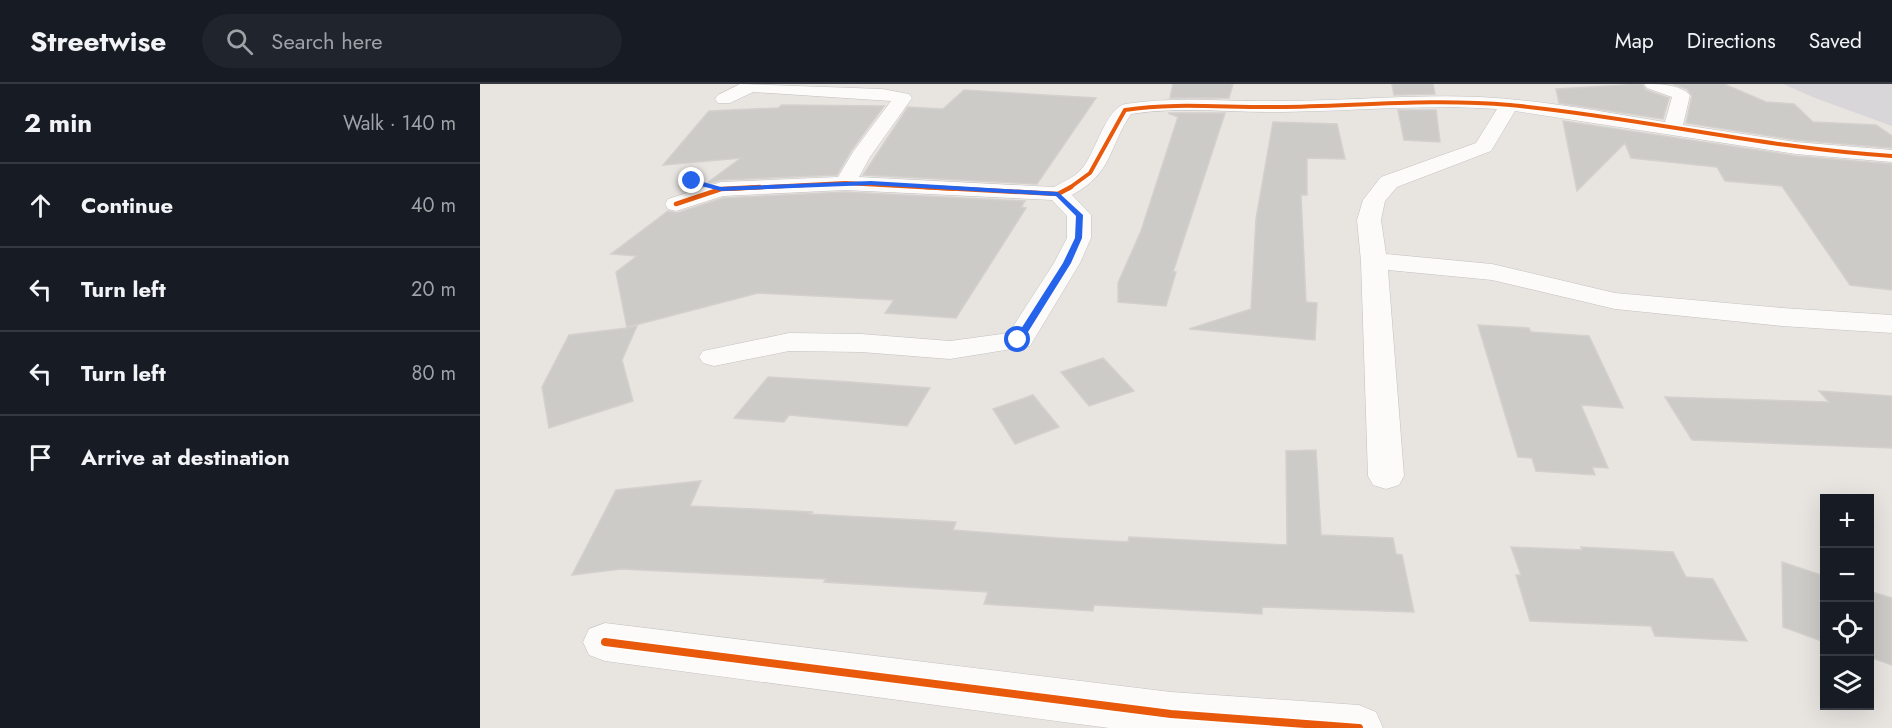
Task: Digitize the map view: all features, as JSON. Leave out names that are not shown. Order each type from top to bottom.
[{"type":"street","points":[[1347,84],[1356,105]]},
{"type":"street","points":[[1653,84],[1681,94],[1671,129]]},
{"type":"street","points":[[724,99],[750,86],[882,94],[903,98],[860,156],[845,183]]},
{"type":"street","points":[[676,204],[721,189],[845,183],[1058,194],[1084,179],[1100,158],[1118,118],[1125,110],[1147,105],[1275,107],[1467,101],[1576,113],[1800,150],[1892,156]]},
{"type":"street","points":[[1386,476],[1374,261],[1369,220],[1374,200],[1389,182],[1484,147],[1509,105]]},
{"type":"street","points":[[692,181],[721,189]]},
{"type":"street","points":[[714,357],[789,342],[861,343],[950,350],[1018,340],[1067,263],[1078,238],[1079,215],[1058,194]]},
{"type":"street","points":[[1374,261],[1492,272],[1615,301],[1771,316],[1892,324]]},
{"type":"street","points":[[605,642],[1170,721],[1359,728]]},
{"type":"shaded area","points":[[1783,84],[1892,84],[1892,126],[1815,98]]},
{"type":"building","points":[[1173,84],[1233,84],[1229,98],[1170,98]]},
{"type":"building","points":[[1392,84],[1433,84],[1435,94],[1394,95]]},
{"type":"building","points":[[1642,84],[1646,90],[1669,98],[1663,119],[1559,103],[1556,89]]},
{"type":"building","points":[[1673,84],[1724,84],[1766,102],[1794,104],[1813,122],[1876,125],[1892,136],[1892,148],[1796,140],[1686,123],[1692,96],[1687,89]]},
{"type":"building","points":[[964,90],[1096,98],[1037,184],[863,175],[908,107],[943,109]]},
{"type":"building","points":[[782,105],[884,106],[851,151],[837,175],[721,180],[704,185],[741,158],[663,165],[709,111],[778,108]]},
{"type":"building","points":[[1398,110],[1436,110],[1440,142],[1404,140]]},
{"type":"building","points":[[1168,113],[1225,113],[1173,272],[1176,272],[1166,306],[1118,302],[1118,283],[1141,231],[1178,117]]},
{"type":"building","points":[[1563,121],[1796,156],[1892,164],[1892,290],[1850,285],[1782,186],[1725,181],[1717,167],[1631,158],[1625,143],[1577,191]]},
{"type":"building","points":[[1273,122],[1337,124],[1345,159],[1307,158],[1307,195],[1301,195],[1306,302],[1317,303],[1315,340],[1189,329],[1251,309],[1256,219]]},
{"type":"building","points":[[845,192],[1025,201],[1021,207],[1026,208],[956,318],[885,313],[894,300],[758,293],[628,327],[637,326],[622,360],[633,401],[549,428],[542,387],[569,335],[627,328],[616,272],[637,256],[611,254],[668,211],[677,213],[723,198]]},
{"type":"building","points":[[1478,325],[1529,328],[1531,332],[1589,336],[1623,408],[1581,405],[1608,468],[1592,467],[1595,475],[1536,471],[1532,458],[1518,457]]},
{"type":"building","points":[[1103,358],[1134,391],[1089,406],[1061,372]]},
{"type":"building","points":[[768,377],[930,388],[907,426],[789,415],[784,422],[734,418]]},
{"type":"building","points":[[1819,391],[1892,396],[1892,448],[1692,440],[1665,397],[1829,402]]},
{"type":"building","points":[[1033,395],[1059,427],[1015,444],[993,409]]},
{"type":"building","points":[[1316,450],[1321,535],[1393,538],[1396,554],[1402,555],[1414,612],[1262,607],[1262,614],[1094,605],[1093,611],[984,604],[988,592],[824,582],[826,579],[621,569],[572,575],[616,490],[701,481],[690,506],[956,522],[953,530],[1057,538],[1128,542],[1129,537],[1287,545],[1286,451]]},
{"type":"building","points":[[1511,547],[1582,550],[1581,547],[1673,552],[1686,577],[1713,579],[1747,641],[1655,636],[1651,626],[1530,621],[1516,575],[1521,575]]},
{"type":"building","points":[[1782,562],[1820,575],[1820,641],[1783,627]]},
{"type":"building","points":[[1874,593],[1892,598],[1892,665],[1874,659]]},
{"type":"cycle path","points":[[676,204],[721,189],[845,183],[1058,194],[1080,182],[1090,173],[1125,110],[1162,105],[1303,107],[1422,102],[1510,105],[1796,148],[1892,156]]},
{"type":"cycle path","points":[[605,642],[1171,714],[1359,728]]},
{"type":"route","points":[[692,181],[721,189],[871,183],[1058,194],[1079,215],[1078,238],[1067,263],[1018,340]]}]
